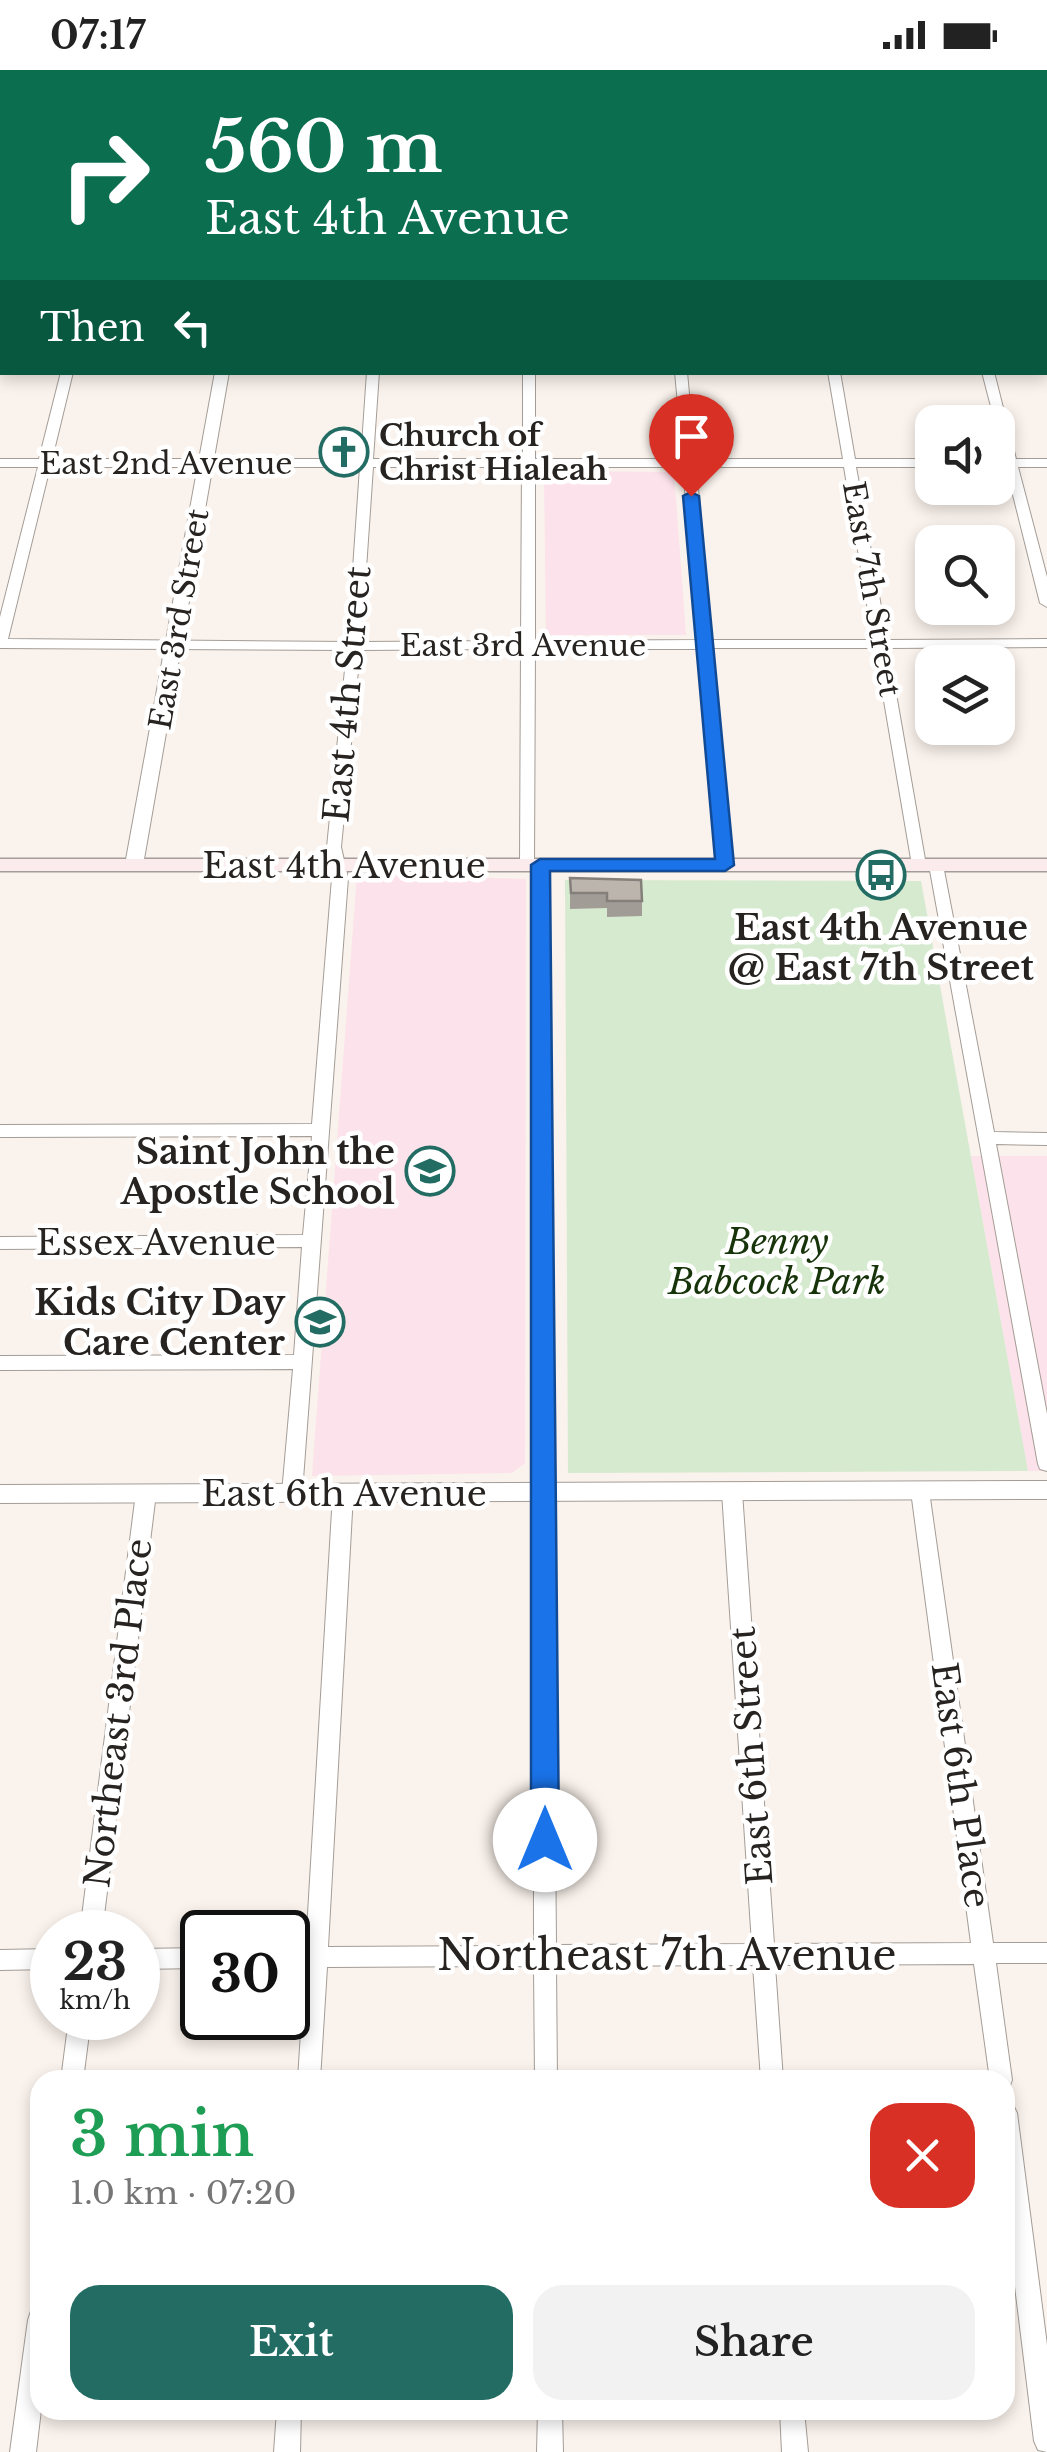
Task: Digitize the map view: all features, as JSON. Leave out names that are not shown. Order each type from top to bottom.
[{"type":"main road","name":"East 4th Avenue","points":[[0,865],[1047,865]]},
{"type":"street","points":[[0,643],[66,375]]},
{"type":"street","name":"East 3rd Street","points":[[134,865],[221,375]]},
{"type":"street","name":"East 4th Street","points":[[292,1494],[340,878],[334,847],[354,646],[372,375]]},
{"type":"street","points":[[529,375],[528,645],[544,1492],[546,2070]]},
{"type":"street","points":[[681,375],[725,865]]},
{"type":"street","name":"East 7th Street","points":[[835,375],[881,644],[986,1138],[1047,1464]]},
{"type":"street","points":[[989,375],[994,405]]},
{"type":"street","name":"East 2nd Avenue","points":[[0,462],[915,463]]},
{"type":"street","points":[[1015,463],[1047,463]]},
{"type":"street","points":[[1015,496],[1047,603]]},
{"type":"street","name":"East 3rd Avenue","points":[[0,643],[1047,643]]},
{"type":"street","points":[[0,1131],[321,1130]]},
{"type":"street","points":[[986,1138],[1047,1139]]},
{"type":"street","name":"Essex Avenue","points":[[0,1243],[312,1242]]},
{"type":"street","points":[[0,1363],[302,1362]]},
{"type":"street","name":"East 6th Place","points":[[920,1490],[1000,2070]]},
{"type":"street","name":"East 6th Avenue","points":[[0,1494],[1047,1490]]},
{"type":"street","name":"East 6th Street","points":[[732,1492],[771,2070]]},
{"type":"street","name":"Northeast 3rd Place","points":[[94,1910],[146,1493]]},
{"type":"street","points":[[310,2070],[344,1494]]},
{"type":"street","name":"Northeast 7th Avenue","points":[[310,1957],[1047,1953]]},
{"type":"street","points":[[0,1960],[30,1959]]},
{"type":"street","points":[[73,2070],[77,2040]]},
{"type":"street","points":[[1015,2192],[1047,2441]]},
{"type":"street","points":[[22,2452],[30,2393]]},
{"type":"street","points":[[287,2452],[289,2420]]},
{"type":"street","points":[[550,2420],[550,2452]]},
{"type":"street","points":[[793,2420],[795,2452]]},
{"type":"shaded area","points":[[544,471],[674,472],[686,635],[546,635]]},
{"type":"shaded area","name":"Saint John the Apostle School","points":[[357,875],[526,879],[525,1463],[512,1473],[312,1476]]},
{"type":"shaded area","points":[[971,1156],[1047,1156],[1047,1471],[1028,1471]]},
{"type":"green space","name":"Benny Babcock Park","points":[[565,880],[921,881],[1028,1471],[568,1473]]},
{"type":"building","points":[[570,878],[641,880],[642,901],[607,901],[607,893],[571,893]]},
{"type":"place","name":"Church of Christ Hialeah","points":[[344,452]]},
{"type":"place","name":"East 4th Avenue @ East 7th Street","points":[[881,875]]},
{"type":"place","name":"Saint John the Apostle School","points":[[430,1171]]},
{"type":"place","name":"Kids City Day Care Center","points":[[320,1322]]},
{"type":"route","points":[[545,1840],[540,865],[725,865],[691,496]]}]
